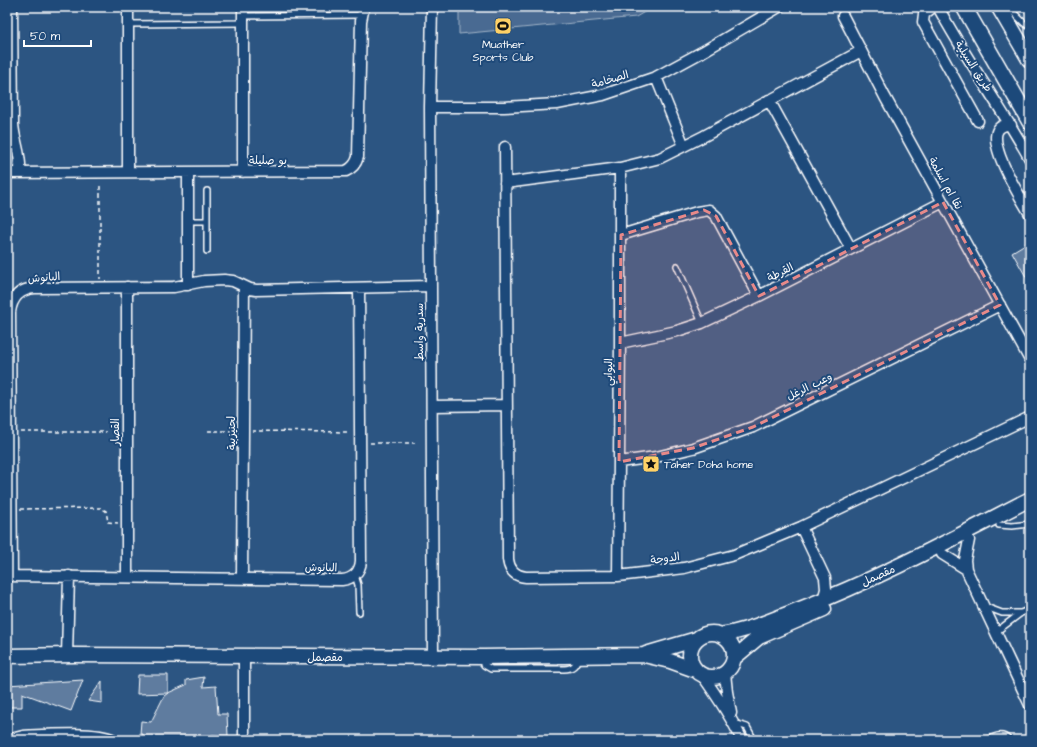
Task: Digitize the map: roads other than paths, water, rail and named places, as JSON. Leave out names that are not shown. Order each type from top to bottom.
[{"type":"main road","name":"طريق السيلية","points":[[964,7],[1030,122]]},
{"type":"main road","points":[[999,7],[1030,60]]},
{"type":"street","points":[[12,7],[13,124],[14,138],[20,156],[20,173]]},
{"type":"street","points":[[128,7],[128,172]]},
{"type":"street","name":"سدرية واسط","points":[[432,7],[430,107],[433,657]]},
{"type":"street","name":"الصخامة","points":[[430,107],[504,107],[557,104],[603,95],[656,77],[779,7]]},
{"type":"street","points":[[933,7],[924,14],[923,22],[978,121]]},
{"type":"street","name":"طريق السيلية","points":[[938,7],[957,40],[1011,125],[1030,159]]},
{"type":"street","name":"بو صليلة","points":[[7,173],[346,171],[352,168],[358,157],[363,11]]},
{"type":"street","points":[[243,15],[243,172]]},
{"type":"street","name":"نقا ام اسلمة","points":[[843,16],[942,202],[1030,360]]},
{"type":"street","points":[[505,183],[620,168],[660,158],[861,51]]},
{"type":"street","points":[[656,77],[684,146]]},
{"type":"street","points":[[769,100],[851,249]]},
{"type":"street","points":[[1011,125],[1001,126],[996,131],[997,147],[1000,158],[1030,214]]},
{"type":"street","points":[[432,406],[507,405],[505,147]]},
{"type":"street","name":"اليوابي","points":[[618,576],[621,235],[620,168]]},
{"type":"street","points":[[188,173],[188,285]]},
{"type":"street","name":"القرطة","points":[[620,343],[677,331],[702,322],[759,296],[942,202]]},
{"type":"street","points":[[621,235],[697,212],[709,210],[716,216],[759,296]]},
{"type":"street","name":"البانوش","points":[[355,575],[342,580],[9,576],[11,509],[10,312],[13,300],[17,294],[28,288],[174,287],[204,281],[224,280],[233,281],[244,287],[256,290],[431,286]]},
{"type":"street","name":"القصار","points":[[127,287],[127,577]]},
{"type":"street","name":"لحنيزبية","points":[[242,578],[244,287]]},
{"type":"street","points":[[355,575],[361,561],[359,288]]},
{"type":"street","name":"وعب الرغل","points":[[619,462],[656,457],[693,448],[753,427],[1000,305]]},
{"type":"street","name":"الدوحة","points":[[507,405],[508,559],[511,570],[520,577],[526,578],[618,576],[684,568],[734,555],[801,527],[1030,417]]},
{"type":"street","name":"مقصمل","points":[[720,635],[743,631],[823,600],[898,567],[1030,499]]},
{"type":"street","name":"مقصمل","points":[[734,658],[759,637],[869,590],[1030,508]]},
{"type":"street","points":[[801,527],[825,578],[833,586],[843,590]]},
{"type":"street","points":[[969,540],[965,560],[966,570],[996,632],[1026,688],[1030,705]]},
{"type":"street","points":[[942,554],[966,570]]},
{"type":"street","points":[[67,656],[69,576]]},
{"type":"street","points":[[823,600],[826,589],[825,578]]},
{"type":"street","points":[[699,672],[710,677],[726,673],[734,658],[731,644],[726,639],[720,635],[712,633],[704,635],[692,646],[690,654],[691,663],[699,672],[734,723],[742,740]]},
{"type":"street","name":"مقصمل","points":[[644,655],[697,640]]},
{"type":"street","name":"مقصمل","points":[[7,656],[484,657],[644,655],[670,661],[699,672]]},
{"type":"street","points":[[244,656],[244,740]]},
{"type":"street","points":[[726,673],[729,705],[734,723]]},
{"type":"street","points":[[12,740],[23,736],[74,735],[102,736],[109,737],[114,740]]},
{"type":"lane","points":[[1008,7],[1030,27]]},
{"type":"lane","points":[[128,24],[243,15],[363,11]]},
{"type":"lane","points":[[207,191],[207,251]]},
{"type":"lane","points":[[189,221],[207,221]]},
{"type":"lane","points":[[677,266],[702,322]]},
{"type":"lane","points":[[999,525],[1012,526],[1030,524]]},
{"type":"lane","points":[[355,575],[358,585],[359,612]]},
{"type":"lane","points":[[984,606],[1002,613],[1021,613]]},
{"type":"lane","points":[[996,632],[1021,613],[1030,609]]},
{"type":"lane","points":[[734,723],[746,727],[754,740]]},
{"type":"lane","points":[[987,740],[998,736],[1003,736],[1009,740]]},
{"type":"place","name":"Muather Sports Club","points":[[503,26]]},
{"type":"place","name":"Taher Doha home","points":[[651,464]]}]
